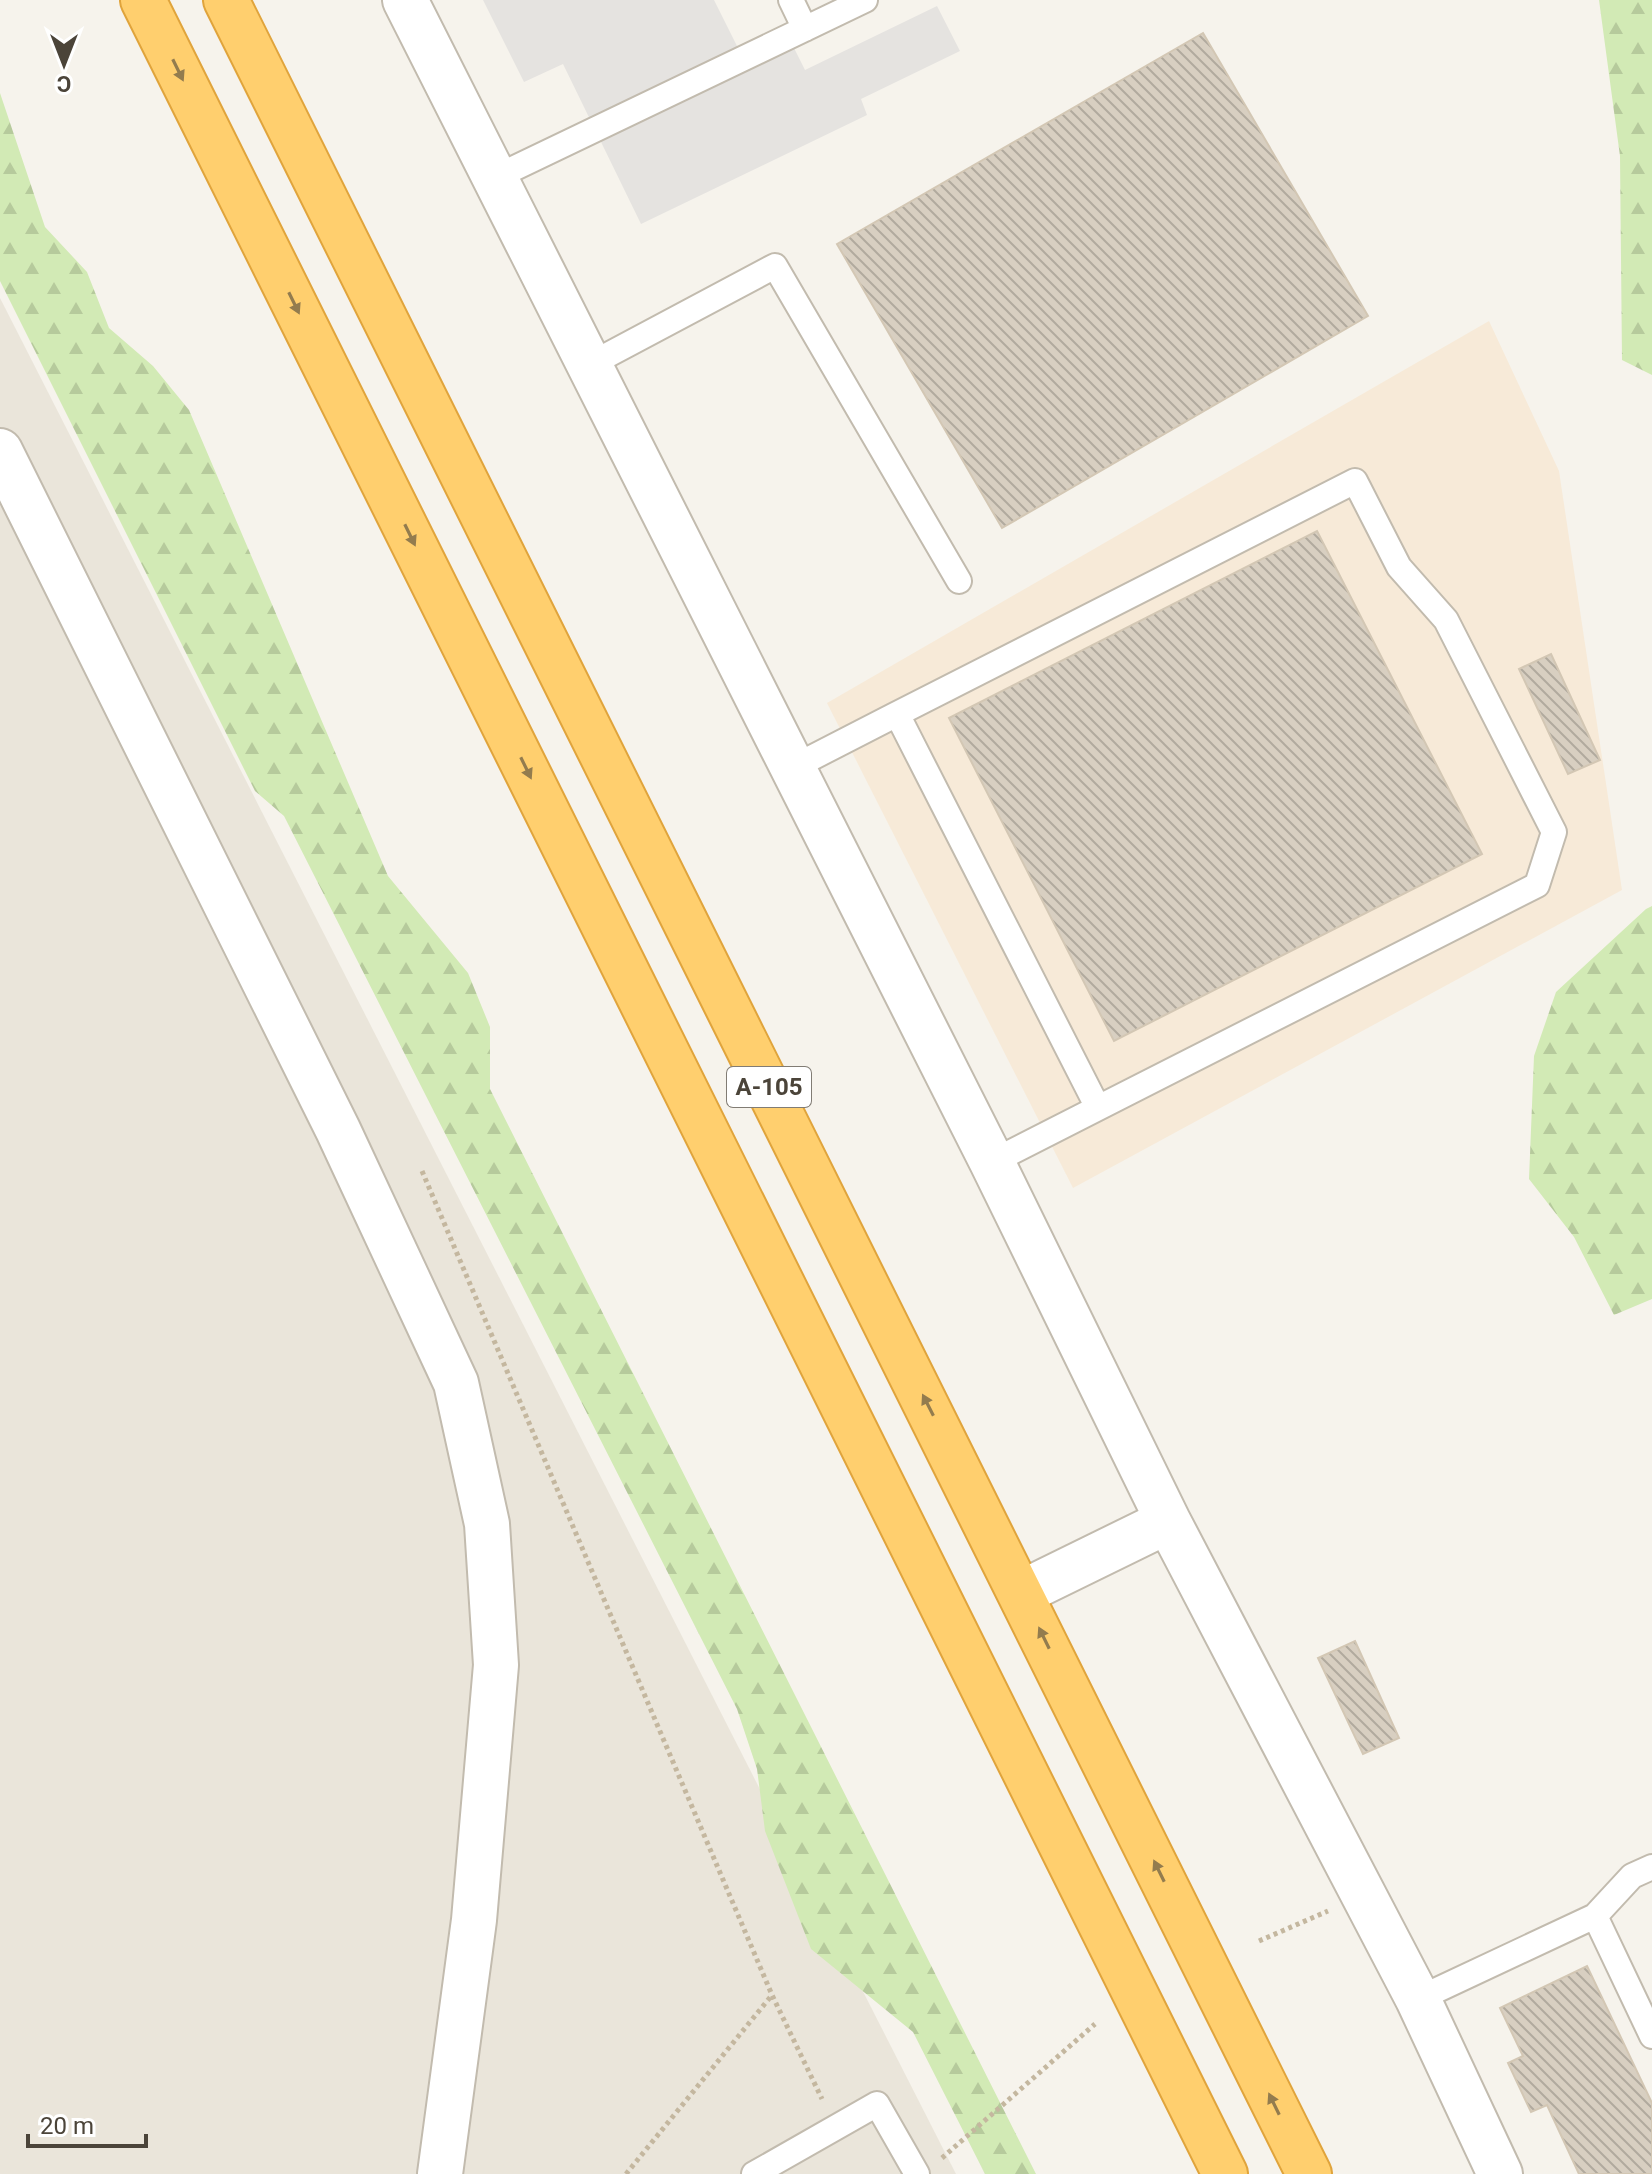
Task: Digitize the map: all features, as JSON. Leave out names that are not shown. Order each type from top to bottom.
[{"type":"highway","name":"А-105","points":[[143,0],[1225,2174]]},
{"type":"highway","name":"А-105","points":[[226,0],[1309,2174]]},
{"type":"street","points":[[405,0],[992,1162],[1168,1521],[1418,1999],[1500,2174]]},
{"type":"street","points":[[0,451],[338,1130],[456,1383],[487,1524],[496,1665],[474,1920],[440,2174]]},
{"type":"street","points":[[1021,1593],[1168,1521]]},
{"type":"lane","points":[[791,0],[805,29]]},
{"type":"lane","points":[[494,178],[865,0]]},
{"type":"lane","points":[[589,365],[775,266],[959,581]]},
{"type":"lane","points":[[792,768],[1355,481],[1399,567],[1446,620],[1475,676],[1554,832],[1537,885],[992,1162]]},
{"type":"lane","points":[[897,714],[1098,1108]]},
{"type":"lane","points":[[1418,1999],[1595,1916],[1632,1876],[1652,1867]]},
{"type":"lane","points":[[1595,1916],[1652,2036]]},
{"type":"lane","points":[[754,2174],[877,2104],[926,2169]]},
{"type":"path","points":[[422,1171],[772,1995],[836,2127]]},
{"type":"path","points":[[1259,1941],[1364,1895]]},
{"type":"path","points":[[626,2174],[772,1995]]},
{"type":"path","points":[[926,2169],[1095,2024]]},
{"type":"shaded area","points":[[483,0],[714,0],[745,62],[790,40],[805,70],[937,6],[960,51],[861,99],[867,115],[641,224],[563,64],[524,82]]},
{"type":"shaded area","points":[[0,298],[956,2174],[0,2174]]},
{"type":"shaded area","points":[[1489,321],[1559,471],[1622,890],[1073,1188],[827,703]]},
{"type":"green space","points":[[1599,0],[1652,0],[1652,375],[1622,360],[1620,156]]},
{"type":"green space","points":[[0,93],[45,227],[87,272],[109,328],[153,366],[189,410],[388,876],[468,973],[490,1027],[490,1089],[1036,2174],[985,2174],[913,2032],[811,1949],[765,1831],[757,1769],[737,1709],[284,816],[255,791],[0,281]]},
{"type":"green space","points":[[1652,906],[1652,1299],[1614,1315],[1574,1237],[1529,1179],[1534,1056],[1556,992]]},
{"type":"building","points":[[1203,33],[1368,316],[1002,528],[837,244]]},
{"type":"building","points":[[1317,531],[1482,854],[1114,1041],[949,718]]},
{"type":"building","points":[[1551,654],[1600,760],[1568,774],[1519,669]]},
{"type":"building","points":[[1355,1641],[1399,1738],[1363,1754],[1318,1658]]},
{"type":"building","points":[[1587,1966],[1652,2103],[1652,2174],[1579,2174],[1547,2105],[1531,2112],[1508,2063],[1523,2056],[1500,2008]]}]
